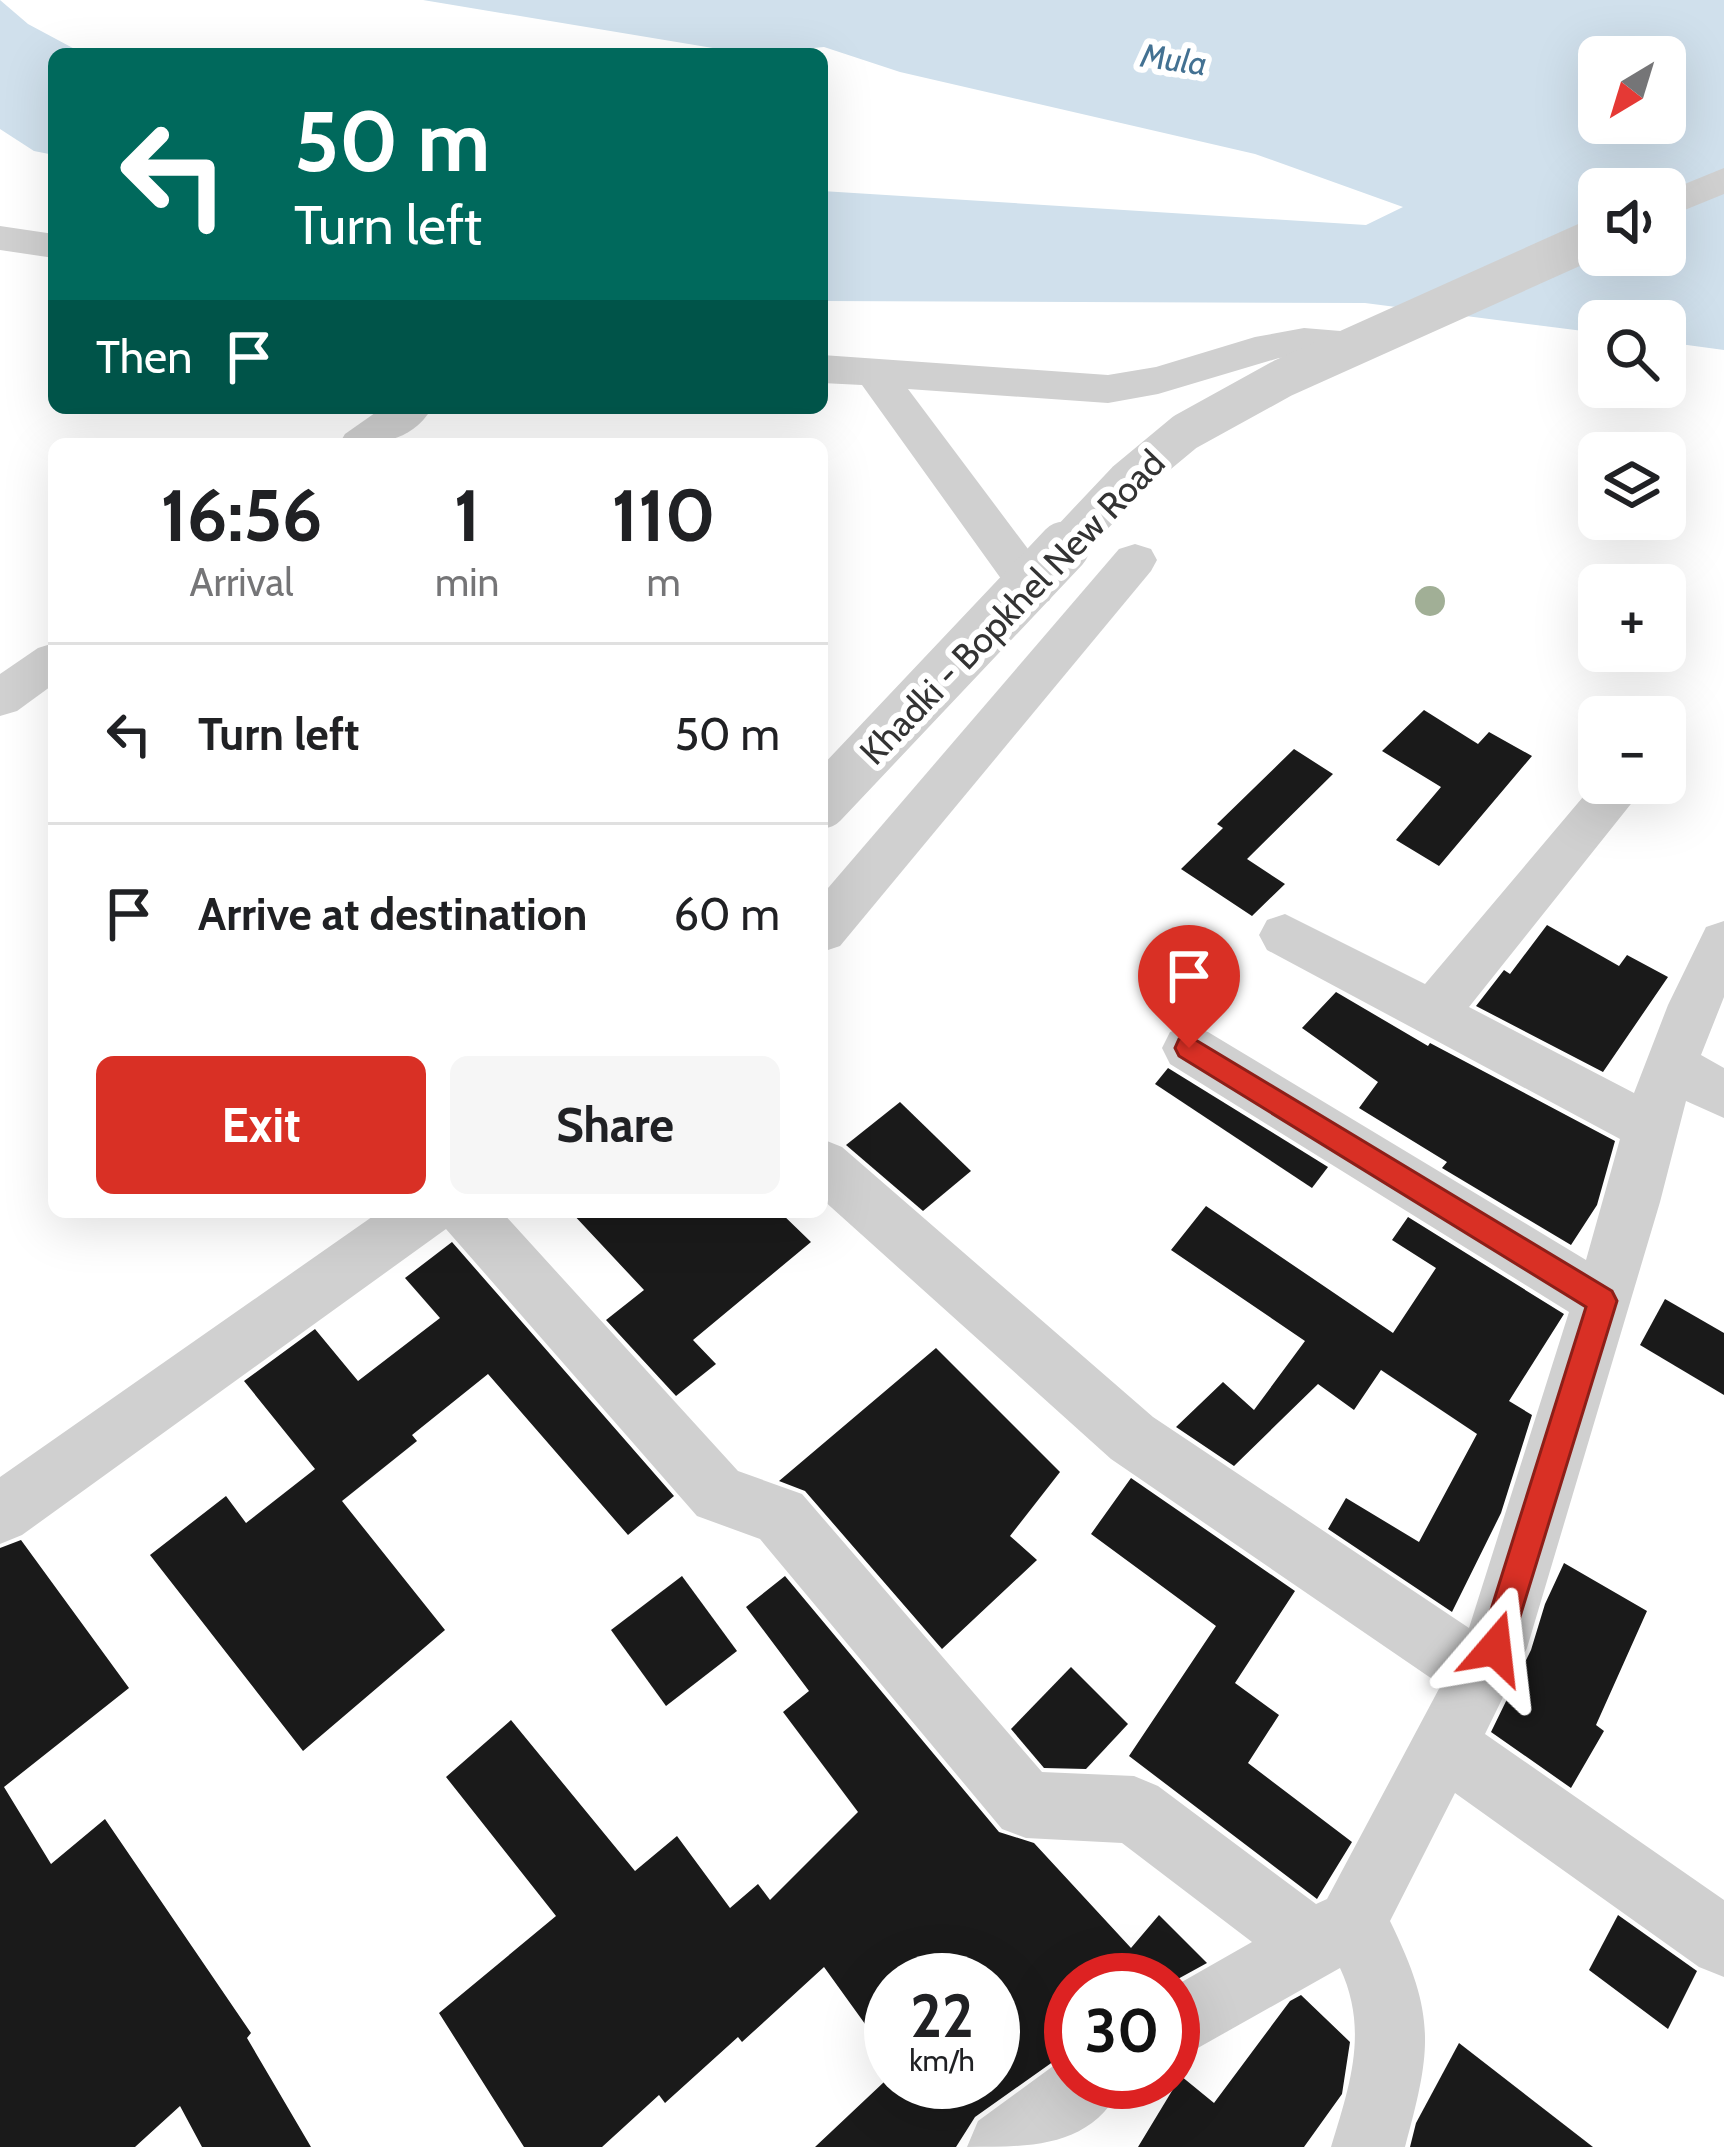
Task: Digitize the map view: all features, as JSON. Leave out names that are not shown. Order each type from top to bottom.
[{"type":"street","points":[[1686,196],[1724,179]]},
{"type":"street","points":[[0,238],[48,245]]},
{"type":"street","name":"Khadki - Bopkhel New Road","points":[[828,797],[1126,481],[1184,432],[1283,378],[1578,245]]},
{"type":"street","points":[[828,370],[1108,389],[1143,387],[1290,344],[1362,343]]},
{"type":"street","points":[[875,374],[1033,590]]},
{"type":"street","points":[[368,438],[402,414]]},
{"type":"street","points":[[828,924],[1135,560]]},
{"type":"street","points":[[48,664],[6,694],[48,715]]},
{"type":"street","points":[[1432,1014],[1605,804]]},
{"type":"street","points":[[1285,935],[1648,1127]]},
{"type":"street","points":[[1200,2011],[1333,1933],[1482,1675],[1495,1648],[1602,1301],[1648,1127],[1686,1014],[1724,942]]},
{"type":"street","points":[[1189,1048],[1602,1301]]},
{"type":"street","points":[[1671,1065],[1724,1095]]},
{"type":"street","points":[[828,1169],[1132,1438],[1482,1675]]},
{"type":"street","points":[[0,1514],[417,1218]]},
{"type":"street","points":[[471,1218],[719,1495],[780,1515],[1026,1805],[1134,1810],[1333,1933],[1384,1983],[1395,2018],[1394,2056],[1368,2147]]},
{"type":"street","points":[[1445,1746],[1724,1942]]},
{"type":"street","points":[[1021,2142],[1058,2109]]},
{"type":"water","points":[[0,0],[28,24],[73,48],[48,48],[48,154],[34,151],[0,129]]},
{"type":"water","name":"Mula","points":[[423,0],[1724,0],[1724,350],[1686,345],[1686,300],[1578,300],[1578,330],[1365,303],[828,301],[828,191],[1366,225],[1403,207],[1255,154],[900,72],[827,48],[713,48]]},
{"type":"building","points":[[1424,710],[1478,744],[1489,732],[1532,756],[1439,866],[1396,840],[1441,787],[1382,751]]},
{"type":"building","points":[[1294,749],[1333,774],[1247,859],[1285,884],[1252,916],[1181,869],[1223,828],[1217,824]]},
{"type":"building","points":[[1547,925],[1619,966],[1627,955],[1668,977],[1603,1072],[1476,1006],[1504,970],[1510,974]]},
{"type":"building","points":[[1336,992],[1428,1046],[1615,1141],[1597,1205],[1571,1245],[1442,1168],[1447,1162],[1359,1108],[1378,1082],[1302,1028]]},
{"type":"building","points":[[1168,1068],[1328,1167],[1312,1188],[1155,1084]]},
{"type":"building","points":[[900,1102],[971,1171],[923,1211],[846,1145]]},
{"type":"building","points":[[1206,1206],[1393,1333],[1436,1268],[1392,1240],[1408,1217],[1564,1314],[1509,1401],[1532,1415],[1501,1513],[1452,1612],[1328,1529],[1346,1498],[1419,1542],[1477,1434],[1381,1370],[1354,1410],[1318,1384],[1234,1466],[1176,1427],[1223,1382],[1254,1410],[1305,1341],[1171,1250]]},
{"type":"building","points":[[577,1218],[786,1218],[811,1242],[693,1340],[716,1364],[676,1396],[606,1320],[644,1290]]},
{"type":"building","points":[[452,1242],[674,1496],[628,1535],[488,1374],[412,1435],[417,1441],[342,1501],[445,1630],[303,1751],[150,1555],[226,1496],[246,1523],[315,1469],[244,1381],[315,1329],[358,1381],[440,1318],[405,1278]]},
{"type":"building","points":[[1665,1299],[1724,1333],[1724,1395],[1640,1345]]},
{"type":"building","points":[[936,1348],[1060,1472],[1010,1536],[1037,1560],[942,1649],[805,1491],[779,1481]]},
{"type":"building","points":[[1131,1478],[1295,1591],[1235,1683],[1279,1715],[1248,1763],[1352,1842],[1317,1899],[1129,1756],[1216,1626],[1091,1534]]},
{"type":"building","points":[[21,1540],[129,1688],[4,1787],[51,1864],[105,1819],[251,2033],[247,2038],[311,2147],[202,2147],[180,2106],[135,2147],[0,2147],[0,1548]]},
{"type":"building","points":[[1564,1563],[1647,1611],[1596,1725],[1604,1731],[1571,1788],[1491,1732],[1531,1650]]},
{"type":"building","points":[[682,1576],[737,1651],[666,1706],[611,1630]]},
{"type":"building","points":[[785,1576],[999,1832],[1034,1843],[1131,1948],[1159,1915],[1197,1953],[1044,1953],[1044,2068],[1020,2085],[1020,1953],[864,1953],[864,2023],[824,1967],[742,2042],[738,2037],[665,2103],[659,2095],[602,2147],[524,2147],[439,2013],[556,1916],[446,1777],[511,1720],[635,1871],[677,1836],[730,1908],[758,1884],[770,1900],[858,1812],[783,1712],[809,1691],[746,1607]]},
{"type":"building","points":[[1071,1667],[1128,1724],[1086,1769],[1044,1768],[1011,1729]]},
{"type":"building","points":[[1618,1915],[1697,1971],[1668,2029],[1589,1970]]},
{"type":"building","points":[[1301,1995],[1350,2042],[1342,2094],[1304,2147],[1138,2147],[1161,2109],[1200,2109],[1200,2092],[1214,2103],[1290,2001]]},
{"type":"building","points":[[1459,2043],[1593,2147],[1410,2147],[1416,2123]]},
{"type":"building","points":[[864,2101],[864,2109],[986,2109],[975,2117],[956,2147],[815,2147]]},
{"type":"route","points":[[1189,1048],[1602,1301],[1495,1648]]}]
